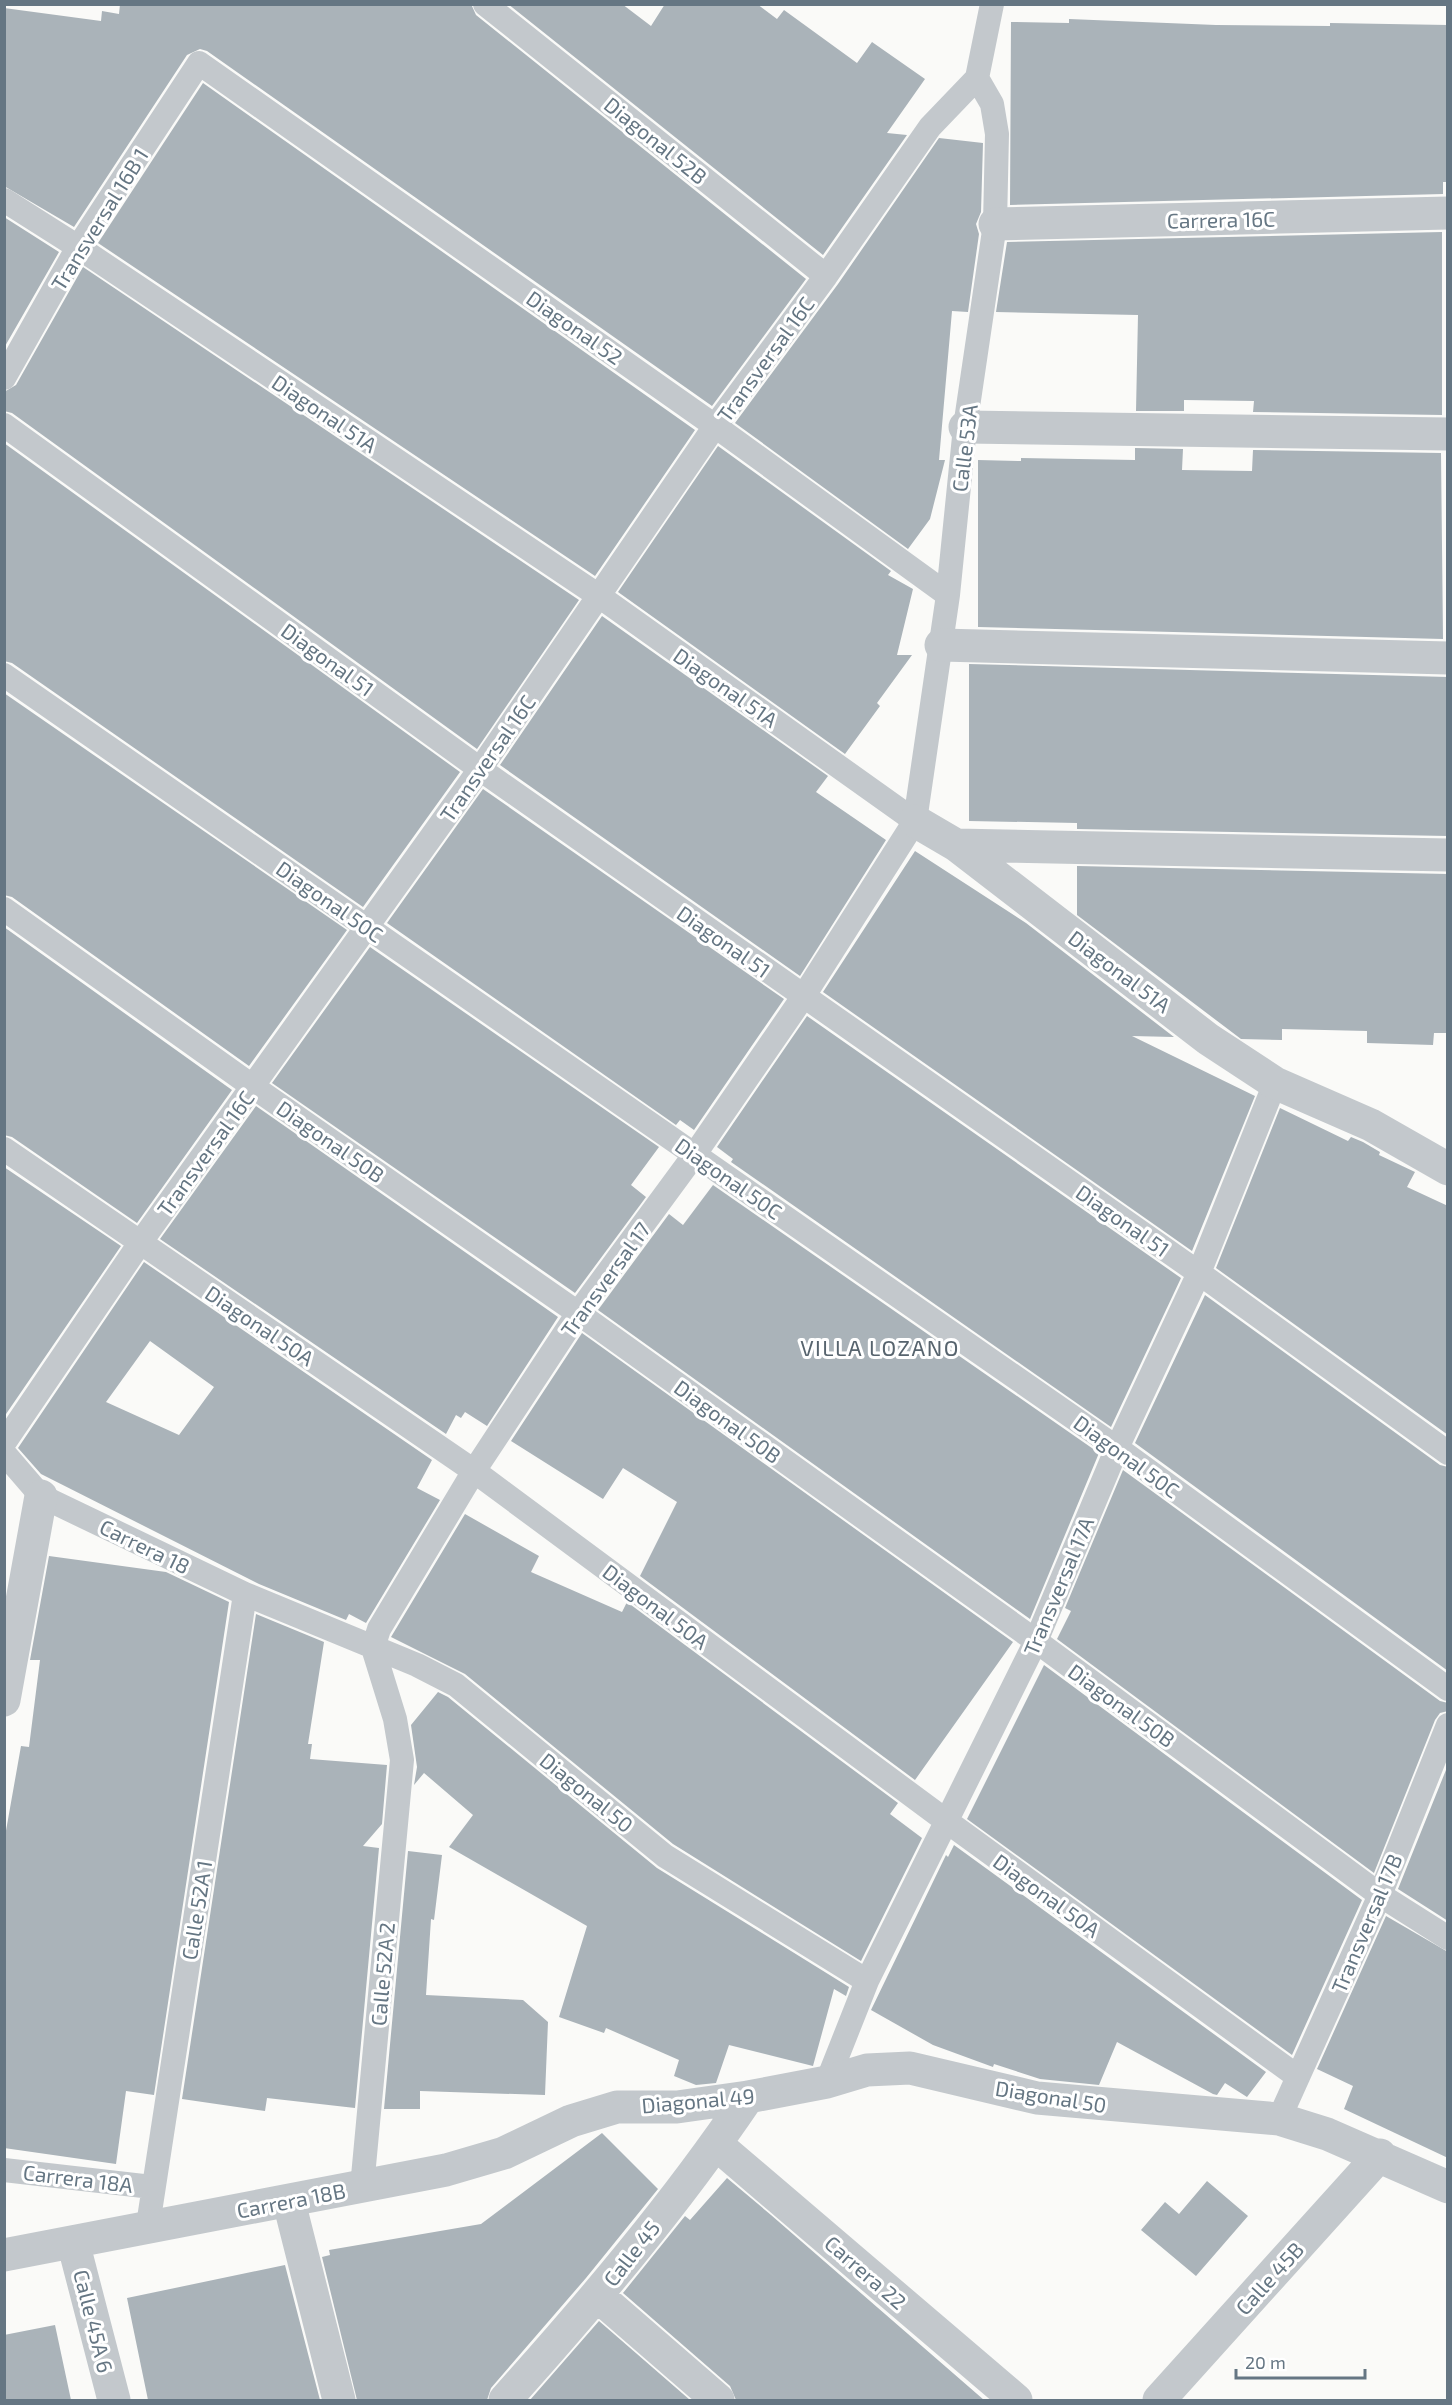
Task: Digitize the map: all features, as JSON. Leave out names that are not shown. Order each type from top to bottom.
[{"type":"street","name":"Carrera 16C","points":[[995,224],[1448,213]]},
{"type":"street","points":[[965,427],[1448,434]]},
{"type":"street","points":[[941,645],[1448,658]]},
{"type":"street","name":"Diagonal 51A","points":[[915,821],[956,845],[1208,1039],[1275,1083],[1371,1125],[1448,1169]]},
{"type":"street","points":[[956,845],[1448,855]]},
{"type":"street","points":[[4,1700],[41,1496]]},
{"type":"street","name":"Diagonal 50","points":[[827,2082],[867,2070],[910,2068],[1037,2098],[1279,2119]]},
{"type":"street","name":"Diagonal 49","points":[[571,2121],[617,2107],[677,2107],[748,2097],[827,2082]]},
{"type":"street","name":"Calle 45","points":[[505,2400],[598,2296],[716,2144],[748,2097]]},
{"type":"street","points":[[1279,2119],[1327,2134],[1380,2155],[1448,2187]]},
{"type":"street","name":"Carrera 18B","points":[[4,2255],[446,2170],[504,2153],[571,2121]]},
{"type":"street","name":"Carrera 22","points":[[716,2144],[1016,2400]]},
{"type":"street","name":"Calle 45B","points":[[1159,2400],[1380,2155]]},
{"type":"street","points":[[289,2202],[339,2400]]},
{"type":"street","name":"Calle 45A 6","points":[[73,2242],[114,2400]]},
{"type":"street","points":[[598,2296],[718,2400]]},
{"type":"lane","name":"Diagonal 52B","points":[[485,4],[826,276]]},
{"type":"lane","points":[[977,78],[992,4]]},
{"type":"lane","name":"Transversal 16B 1","points":[[4,378],[78,247],[199,63]]},
{"type":"lane","name":"Diagonal 52","points":[[199,63],[715,426],[948,595]]},
{"type":"lane","name":"Transversal 16C","points":[[4,1443],[140,1243],[365,926],[480,769],[715,426],[826,276],[930,127],[977,78]]},
{"type":"lane","name":"Calle 53A","points":[[915,821],[948,595],[965,427],[995,224],[997,134],[992,104],[977,78]]},
{"type":"lane","name":"Diagonal 51A","points":[[4,201],[78,247],[599,596],[915,821]]},
{"type":"lane","name":"Diagonal 51","points":[[4,425],[480,769],[1199,1273],[1448,1453]]},
{"type":"lane","name":"Diagonal 50C","points":[[4,675],[1117,1448],[1448,1689]]},
{"type":"lane","name":"Transversal 17","points":[[373,1648],[378,1629],[474,1471],[578,1313],[695,1154],[803,997],[915,821]]},
{"type":"lane","name":"Diagonal 50B","points":[[4,909],[252,1086],[578,1313],[1036,1641],[1380,1895],[1448,1938]]},
{"type":"lane","name":"Transversal 17A","points":[[827,2082],[867,1981],[945,1820],[1036,1641],[1117,1448],[1199,1273],[1275,1083]]},
{"type":"lane","name":"Diagonal 50A","points":[[4,1149],[474,1471],[945,1820],[1298,2077]]},
{"type":"lane","name":"Carrera 18","points":[[4,1453],[41,1496],[300,1618]]},
{"type":"lane","name":"Calle 52A 1","points":[[148,2226],[152,2187],[245,1594]]},
{"type":"lane","name":"Diagonal 50","points":[[300,1618],[456,1685],[665,1856],[867,1981]]},
{"type":"lane","name":"Calle 52A 2","points":[[362,2187],[402,1760],[395,1719],[373,1648]]},
{"type":"lane","name":"Transversal 17B","points":[[1279,2119],[1380,1895],[1448,1725]]},
{"type":"lane","name":"Carrera 18A","points":[[4,2170],[152,2187]]},
{"type":"building","points":[[120,4],[471,4],[476,15],[806,279],[712,406],[207,51],[200,49],[187,55],[74,227],[4,186],[4,8],[101,21],[102,11],[119,14]]},
{"type":"building","points":[[508,4],[622,4],[651,26],[665,4],[757,4],[777,19],[784,10],[857,63],[872,42],[925,79],[887,133],[907,135],[823,255]]},
{"type":"building","points":[[1069,19],[1216,25],[1330,26],[1330,23],[1448,25],[1448,182],[1443,182],[1443,194],[1010,205],[1011,22],[1069,23]]},
{"type":"building","points":[[203,83],[695,430],[595,576],[98,243]]},
{"type":"building","points":[[939,138],[983,143],[981,212],[976,224],[979,234],[968,312],[952,311],[939,460],[945,460],[930,519],[908,549],[735,423],[838,284]]},
{"type":"building","points":[[4,217],[59,252],[4,348]]},
{"type":"building","points":[[1442,232],[1442,415],[1253,412],[1254,401],[1184,400],[1184,411],[1136,411],[1138,315],[996,312],[1007,242]]},
{"type":"building","points":[[83,267],[579,600],[477,749],[12,413],[4,411],[4,392],[16,385]]},
{"type":"building","points":[[4,443],[460,772],[363,907],[12,663],[4,661]]},
{"type":"building","points":[[718,446],[891,571],[888,575],[913,589],[897,655],[912,655],[877,703],[880,706],[845,754],[618,592]]},
{"type":"building","points":[[1135,448],[1183,449],[1182,470],[1252,471],[1253,450],[1441,453],[1443,639],[978,627],[978,460],[1021,461],[1021,458],[1135,460]]},
{"type":"building","points":[[602,616],[828,776],[816,792],[886,840],[800,976],[500,765]]},
{"type":"building","points":[[969,664],[1448,677],[1448,836],[1077,829],[1077,823],[969,821]]},
{"type":"building","points":[[4,693],[347,930],[249,1066],[12,897],[4,895]]},
{"type":"building","points":[[483,789],[784,999],[694,1130],[680,1120],[676,1125],[387,923]]},
{"type":"building","points":[[915,851],[1026,923],[1174,1037],[1132,1036],[1255,1096],[1192,1251],[823,992]]},
{"type":"building","points":[[1077,866],[1448,874],[1448,1033],[1434,1033],[1433,1045],[1367,1043],[1367,1031],[1282,1029],[1282,1040],[1241,1039],[1077,915]]},
{"type":"building","points":[[4,927],[232,1090],[137,1223],[12,1137],[4,1135]]},
{"type":"building","points":[[370,947],[659,1147],[631,1185],[646,1197],[575,1293],[272,1083]]},
{"type":"building","points":[[807,1016],[1181,1278],[1111,1427],[731,1162],[733,1159],[717,1147]]},
{"type":"building","points":[[256,1106],[558,1317],[487,1426],[465,1412],[461,1418],[456,1415],[446,1434],[160,1239]]},
{"type":"building","points":[[1280,1108],[1348,1141],[1351,1137],[1363,1142],[1380,1152],[1379,1155],[1415,1172],[1407,1187],[1448,1206],[1448,1435],[1216,1268]]},
{"type":"building","points":[[4,1167],[121,1246],[4,1417]]},
{"type":"building","points":[[713,1185],[1099,1453],[1030,1619],[598,1310],[669,1214],[683,1225]]},
{"type":"building","points":[[144,1262],[432,1460],[417,1488],[440,1500],[366,1623],[349,1614],[346,1620],[259,1584],[41,1474],[18,1448]],"holes":[[[150,1341],[214,1387],[179,1435],[106,1402]]]},
{"type":"building","points":[[1205,1295],[1440,1465],[1448,1467],[1448,1671],[1135,1443]]},
{"type":"building","points":[[582,1333],[1013,1642],[915,1780],[640,1576],[677,1502],[623,1468],[603,1499],[511,1441]]},
{"type":"building","points":[[1123,1470],[1440,1701],[1448,1703],[1448,1711],[1440,1713],[1435,1720],[1374,1873],[1057,1639],[1071,1611],[1065,1608]]},
{"type":"building","points":[[465,1514],[539,1556],[531,1572],[622,1612],[627,1602],[898,1803],[890,1814],[922,1838],[861,1961],[673,1844],[465,1674],[391,1637]]},
{"type":"building","points":[[49,1556],[166,1572],[229,1602],[154,2095],[126,2091],[116,2164],[4,2148],[4,1842],[21,1746],[29,1747],[40,1660],[30,1660]]},
{"type":"building","points":[[256,1614],[324,1642],[308,1744],[312,1744],[310,1759],[387,1765],[382,1824],[363,1846],[379,1848],[355,2108],[267,2098],[265,2111],[182,2099]]},
{"type":"building","points":[[1044,1665],[1362,1900],[1292,2055],[967,1819]]},
{"type":"building","points":[[438,1692],[448,1697],[657,1868],[849,1987],[846,1996],[834,1989],[813,2066],[729,2045],[716,2083],[696,2085],[674,2076],[679,2060],[606,2028],[604,2033],[559,2017],[587,1926],[449,1847],[473,1815],[424,1773],[414,1785],[417,1767],[411,1725]]},
{"type":"building","points":[[1448,1765],[1448,1921],[1398,1889]]},
{"type":"building","points":[[954,1845],[1266,2072],[1247,2097],[1225,2083],[1217,2095],[1213,2094],[1117,2042],[1099,2085],[1040,2079],[994,2064],[993,2067],[933,2045],[871,2010],[946,1855],[948,1857]]},
{"type":"building","points":[[408,1851],[442,1855],[434,1920],[431,1919],[426,1995],[523,2000],[548,2022],[545,2095],[420,2091],[420,2109],[384,2109]]},
{"type":"building","points":[[1386,1916],[1448,1952],[1448,2158],[1344,2109],[1353,2086],[1317,2069]]},
{"type":"building","points":[[602,2133],[658,2189],[586,2278],[491,2388],[487,2400],[357,2400],[322,2257],[330,2255],[329,2250],[481,2224]]},
{"type":"building","points":[[727,2178],[984,2400],[736,2400],[730,2386],[623,2293],[685,2216],[690,2220]]},
{"type":"building","points":[[1207,2181],[1248,2216],[1196,2276],[1141,2230],[1165,2202],[1179,2214]]},
{"type":"building","points":[[285,2265],[320,2400],[148,2400],[127,2298]]},
{"type":"building","points":[[599,2321],[690,2400],[530,2400]]},
{"type":"building","points":[[55,2325],[71,2400],[4,2400],[4,2335]]},
{"type":"district","name":"VILLA LOZANO","points":[[880,1347]]}]
